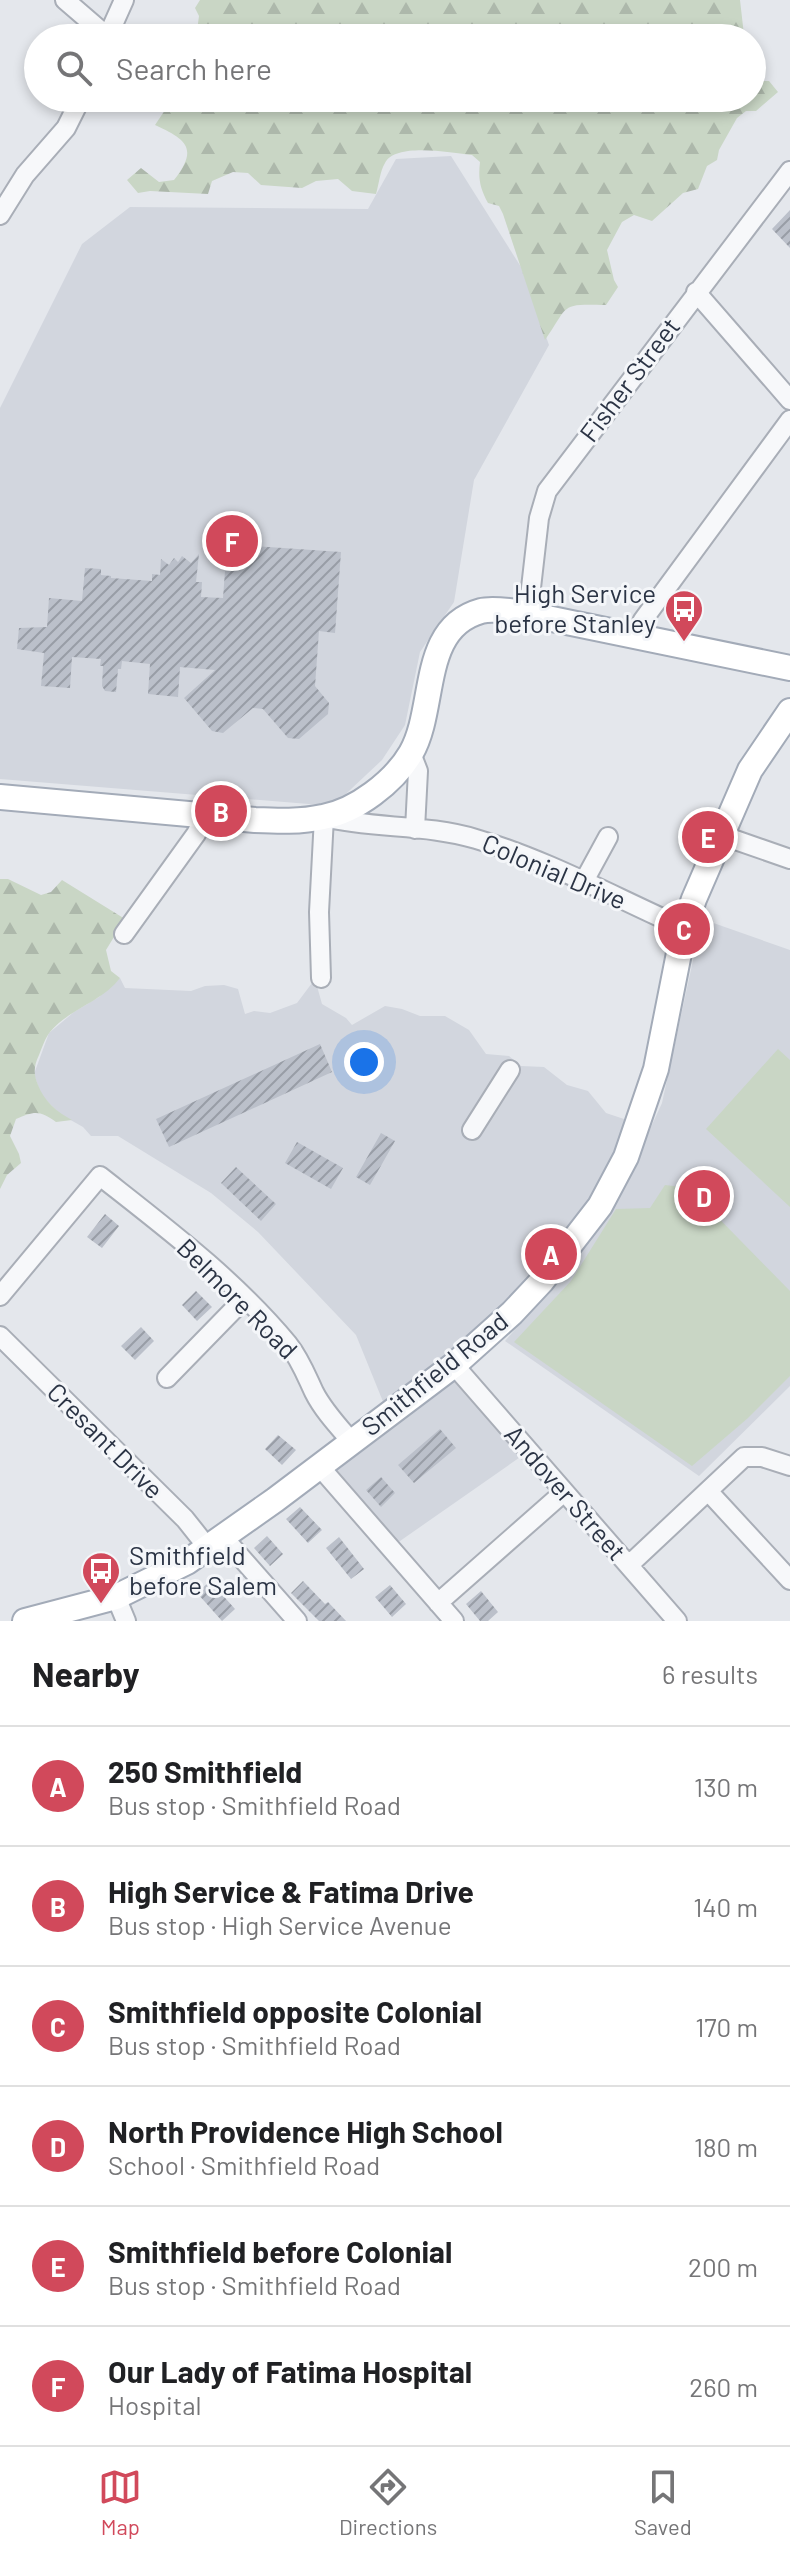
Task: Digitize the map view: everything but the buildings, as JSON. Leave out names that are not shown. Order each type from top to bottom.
[{"type":"main road","points":[[0,797],[279,821],[324,817],[352,806],[382,786],[411,753],[422,727],[438,650],[456,625],[481,611],[528,614],[790,668]]},
{"type":"main road","name":"Smithfield Road","points":[[25,1621],[116,1597],[187,1562],[320,1467],[454,1365],[512,1313],[551,1270],[600,1206],[626,1157],[656,1069],[684,928],[750,770],[790,711]]},
{"type":"street","points":[[65,0],[92,24]]},
{"type":"street","points":[[114,24],[124,0]]},
{"type":"street","points":[[0,215],[25,175],[66,128],[74,112]]},
{"type":"street","name":"Fisher Street","points":[[528,614],[539,518],[547,491],[696,292],[789,176]]},
{"type":"street","points":[[696,292],[790,400]]},
{"type":"street","points":[[635,636],[643,620],[790,420]]},
{"type":"street","points":[[411,753],[418,771],[415,829]]},
{"type":"street","points":[[124,934],[196,834],[205,816]]},
{"type":"street","points":[[321,978],[319,912],[324,817]]},
{"type":"street","name":"Colonial Drive","points":[[324,817],[350,824],[473,838],[684,928]]},
{"type":"street","points":[[721,835],[790,859]]},
{"type":"street","points":[[583,883],[608,837]]},
{"type":"street","points":[[472,1130],[510,1070]]},
{"type":"street","name":"Belmore Road","points":[[0,1296],[100,1176],[176,1236],[244,1299],[296,1354],[315,1394],[351,1441]]},
{"type":"street","points":[[167,1378],[244,1299]]},
{"type":"street","name":"Cresant Drive","points":[[0,1336],[185,1519],[216,1542],[297,1621]]},
{"type":"street","name":"Andover Street","points":[[454,1365],[677,1621]]},
{"type":"street","points":[[629,1565],[735,1464],[748,1456],[790,1466]]},
{"type":"street","points":[[320,1467],[454,1621]]},
{"type":"street","points":[[708,1491],[790,1580]]},
{"type":"street","points":[[438,1603],[564,1492]]},
{"type":"street","points":[[116,1597],[126,1621]]},
{"type":"shaded area","points":[[451,156],[521,267],[549,345],[474,480],[454,602],[420,652],[405,725],[382,760],[333,806],[0,779],[0,408],[82,244],[130,207],[368,209],[396,159]]},
{"type":"shaded area","points":[[702,919],[790,950],[790,1386],[699,1476],[505,1341],[571,1266],[607,1218],[629,1175],[662,1103]]},
{"type":"shaded area","points":[[120,978],[125,988],[191,991],[205,986],[224,985],[238,989],[245,1014],[254,1011],[270,1013],[297,1003],[315,979],[322,1004],[352,1025],[385,1006],[420,1016],[445,1016],[469,1030],[486,1054],[509,1056],[521,1066],[544,1067],[567,1085],[588,1091],[606,1113],[636,1123],[596,1206],[456,1360],[526,1453],[390,1548],[321,1470],[386,1409],[356,1335],[258,1232],[211,1193],[118,1136],[91,1136],[83,1127],[60,1114],[41,1095],[34,1074],[49,1033]]},
{"type":"green space","points":[[200,0],[740,0],[743,24],[198,24],[199,16],[195,8]]},
{"type":"green space","points":[[766,81],[769,81],[778,92],[766,102]]},
{"type":"green space","points":[[164,112],[745,112],[737,118],[719,150],[717,160],[707,166],[698,189],[683,193],[652,221],[634,215],[622,222],[607,250],[618,287],[606,305],[580,305],[567,309],[545,340],[503,214],[499,206],[488,203],[480,183],[480,162],[472,155],[425,150],[400,153],[385,163],[376,194],[352,191],[338,179],[316,181],[302,188],[261,185],[248,173],[233,172],[212,181],[208,194],[138,193],[127,180],[141,168],[159,182],[174,180],[186,160],[186,146],[182,141],[155,125]]},
{"type":"green space","points":[[0,879],[8,879],[41,895],[51,892],[62,880],[125,919],[106,950],[111,971],[120,978],[50,1032],[36,1063],[35,1077],[47,1101],[72,1120],[56,1122],[37,1113],[16,1119],[10,1136],[21,1163],[7,1175],[0,1189]]},
{"type":"green space","points":[[778,1049],[790,1060],[790,1207],[706,1129]]},
{"type":"green space","points":[[665,1185],[689,1188],[790,1291],[790,1376],[748,1418],[692,1466],[514,1342],[571,1281],[616,1209],[650,1208]]},
{"type":"place","name":"Our Lady of Fatima Hospital","points":[[232,541]]},
{"type":"place","name":"High Service before Stanley","points":[[684,643]]},
{"type":"place","name":"High Service & Fatima Drive","points":[[221,811]]},
{"type":"place","name":"Smithfield before Colonial","points":[[708,837]]},
{"type":"place","name":"Smithfield opposite Colonial","points":[[684,929]]},
{"type":"place","name":"North Providence High School","points":[[704,1196]]},
{"type":"place","name":"250 Smithfield","points":[[551,1254]]},
{"type":"place","name":"Smithfield before Salem","points":[[101,1605]]}]
